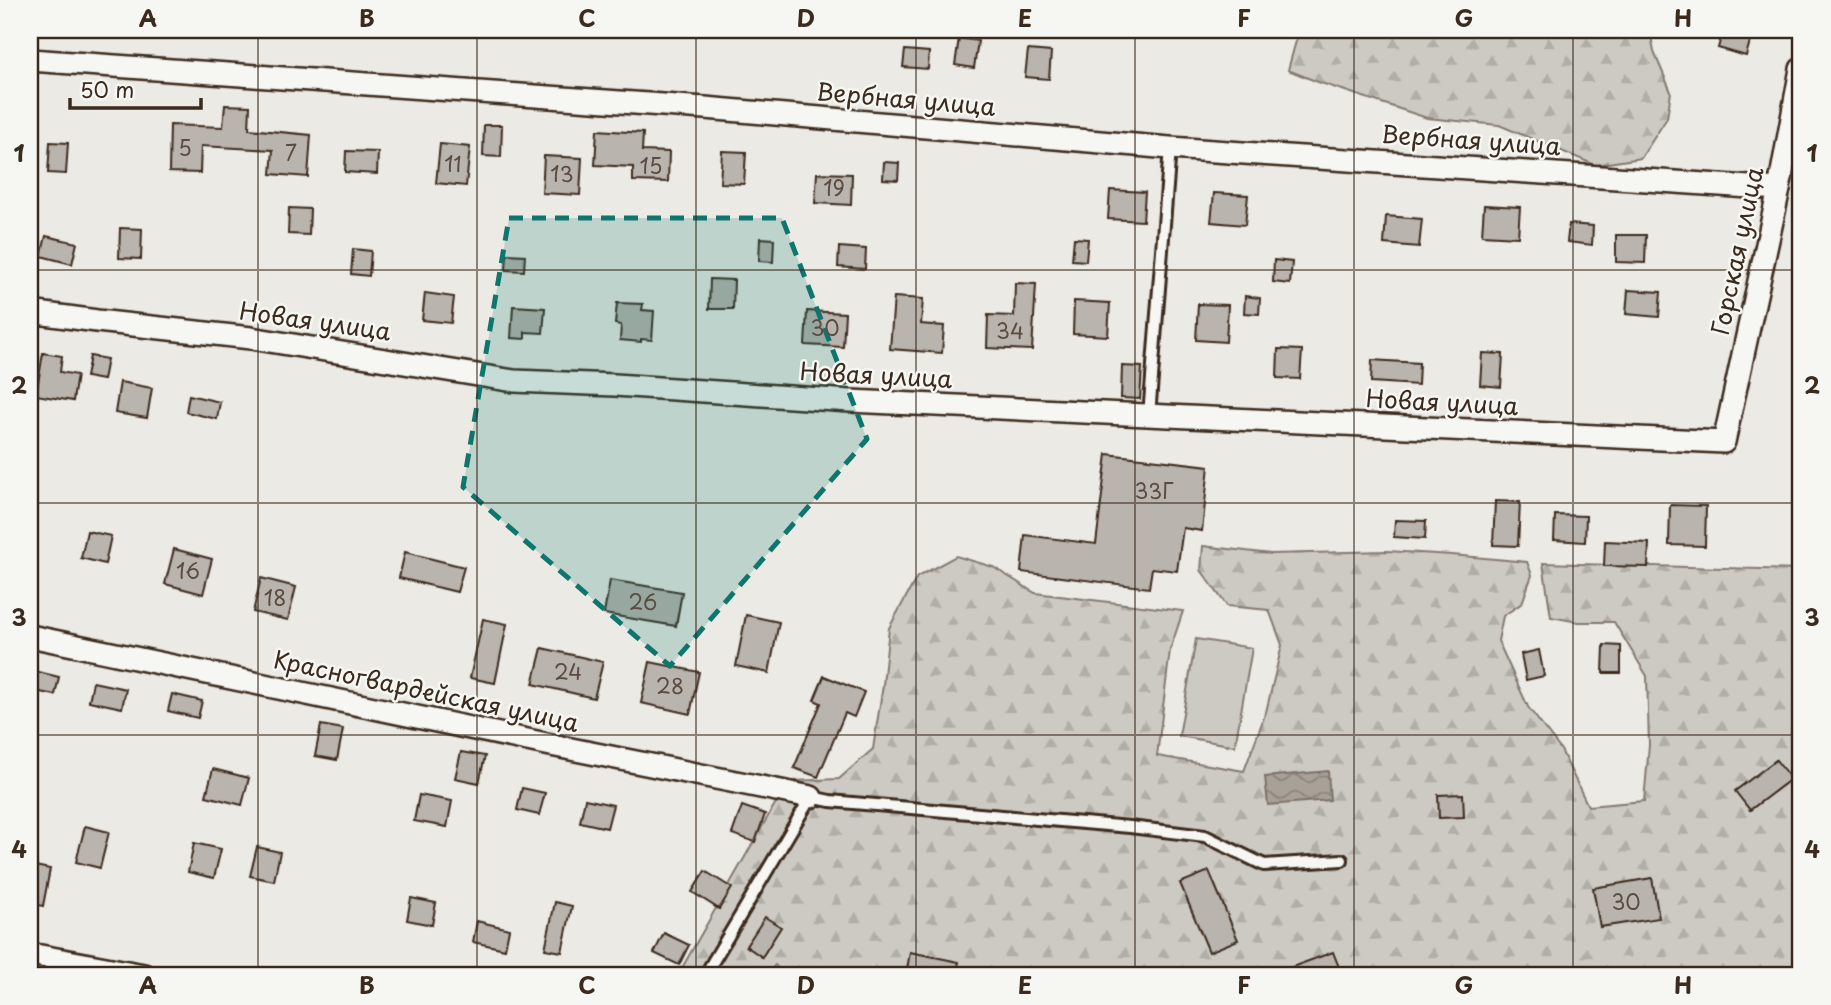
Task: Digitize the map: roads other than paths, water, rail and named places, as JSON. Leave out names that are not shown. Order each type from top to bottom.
[{"type":"street","name":"Вербная улица","points":[[30,60],[705,108],[1170,148],[1779,189]]},
{"type":"street","name":"Горская улица","points":[[1724,442],[1779,189],[1801,69]]},
{"type":"street","name":"Новая улица","points":[[30,312],[251,338],[514,381],[850,401],[1724,442]]},
{"type":"street","name":"Красногвардейская улица","points":[[30,636],[811,797]]},
{"type":"street","points":[[30,954],[144,975]]},
{"type":"lane","points":[[1149,416],[1170,148]]},
{"type":"lane","points":[[705,975],[811,797],[1205,836],[1264,865],[1342,860]]},
{"type":"water","points":[[1328,771],[1330,800],[1268,805],[1265,777]]}]
